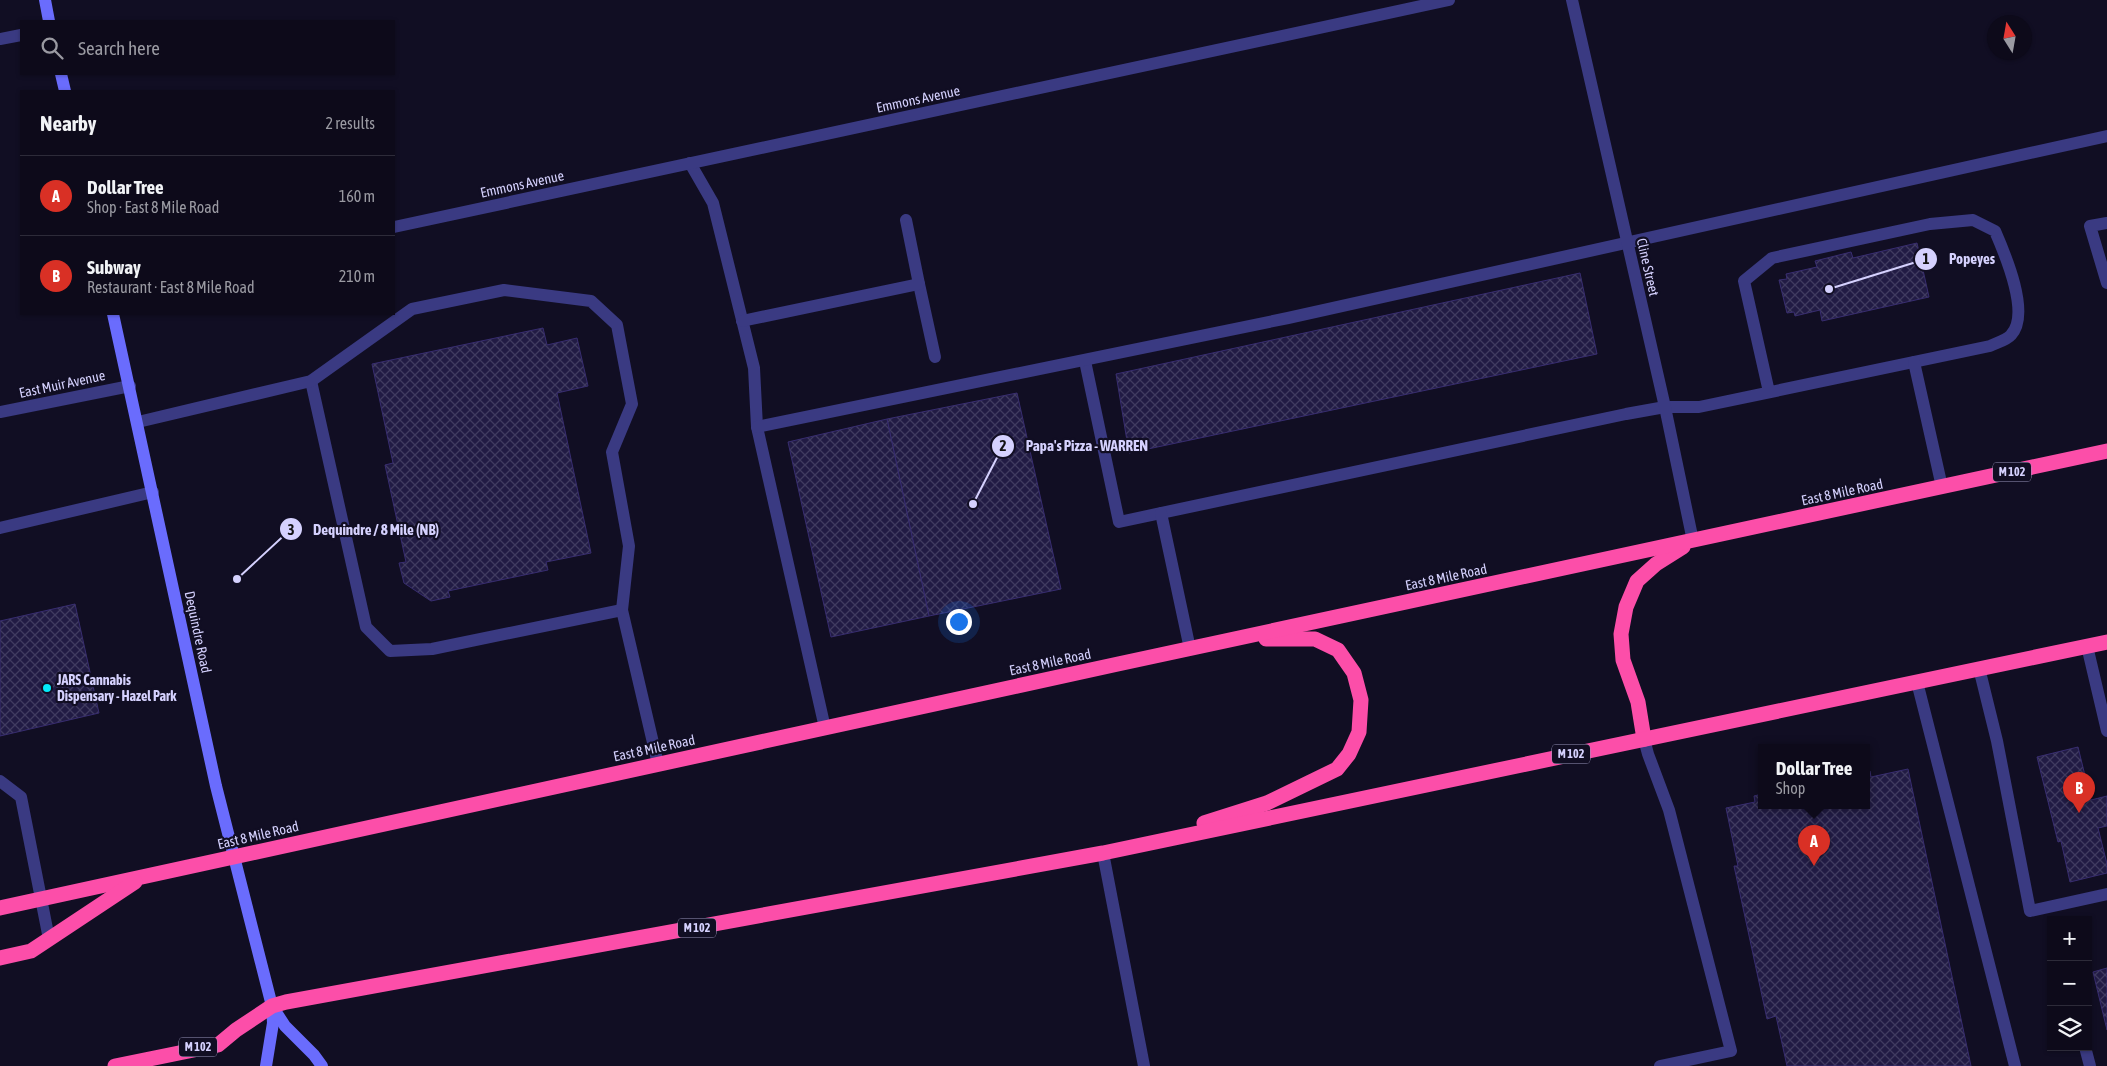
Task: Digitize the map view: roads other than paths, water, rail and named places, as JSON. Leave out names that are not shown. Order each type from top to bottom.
[{"type":"highway","name":"East 8 Mile Road","points":[[0,908],[2107,451]]},
{"type":"highway","points":[[1644,739],[1638,702],[1623,660],[1621,634],[1626,607],[1637,581],[1656,564],[1693,541]]},
{"type":"highway","points":[[1122,849],[1267,803],[1299,788],[1337,769],[1349,754],[1359,732],[1361,700],[1354,673],[1338,650],[1315,639],[1261,638],[1190,649]]},
{"type":"highway","name":"M 102","points":[[115,1066],[147,1063],[218,1044],[272,1006],[1103,853],[2107,642]]},
{"type":"highway","points":[[0,958],[31,951],[143,877]]},
{"type":"main road","points":[[45,0],[49,20]]},
{"type":"main road","points":[[61,75],[65,90]]},
{"type":"main road","name":"Dequindre Road","points":[[113,315],[216,786],[272,1006]]},
{"type":"main road","points":[[266,1066],[273,1023],[272,1006]]},
{"type":"main road","points":[[272,1006],[291,1032],[322,1066]]},
{"type":"street","name":"Emmons Avenue","points":[[395,227],[1449,0]]},
{"type":"street","name":"Cline Street","points":[[1572,0],[1665,407],[1693,541]]},
{"type":"street","points":[[0,39],[20,35]]},
{"type":"street","points":[[757,427],[1288,318],[2107,136]]},
{"type":"street","points":[[690,163],[713,203],[754,368],[757,427],[824,728]]},
{"type":"street","points":[[906,220],[936,357]]},
{"type":"street","points":[[1085,360],[1119,522],[1665,407],[1699,407],[1990,346],[2011,335],[2017,322],[2017,294],[2007,259],[1996,231],[1973,220],[1930,224],[1772,258],[1744,281],[1769,392]]},
{"type":"street","points":[[2107,223],[2090,226],[2107,283]]},
{"type":"street","points":[[742,321],[920,284]]},
{"type":"street","points":[[138,422],[311,381],[412,309],[504,290],[591,301],[617,325],[632,404],[612,452],[629,546],[622,610],[658,764]]},
{"type":"street","points":[[1914,362],[1942,487]]},
{"type":"street","points":[[311,381],[366,627],[390,651],[432,649],[622,610]]},
{"type":"street","name":"East Muir Avenue","points":[[0,412],[130,386]]},
{"type":"street","points":[[0,528],[153,492]]},
{"type":"street","points":[[1161,513],[1190,649]]},
{"type":"street","points":[[2087,646],[2107,731]]},
{"type":"street","points":[[1979,668],[1996,741],[2030,911],[2107,894]]},
{"type":"street","points":[[1917,682],[2015,1066]]},
{"type":"street","points":[[1644,739],[1669,810],[1731,1051],[1660,1066]]},
{"type":"street","points":[[0,781],[22,797],[49,939]]},
{"type":"street","points":[[1103,853],[1144,1066]]},
{"type":"street","points":[[2086,1051],[2090,1066]]},
{"type":"place","name":"Popeyes","points":[[1829,289]]},
{"type":"place","name":"Papa's Pizza - WARREN","points":[[973,504]]},
{"type":"place","name":"Dequindre / 8 Mile (NB)","points":[[237,579]]},
{"type":"place","name":"JARS Cannabis Dispensary - Hazel Park","points":[[47,688]]},
{"type":"place","name":"Subway","points":[[2079,813]]},
{"type":"place","name":"Dollar Tree","points":[[1814,866]]}]
